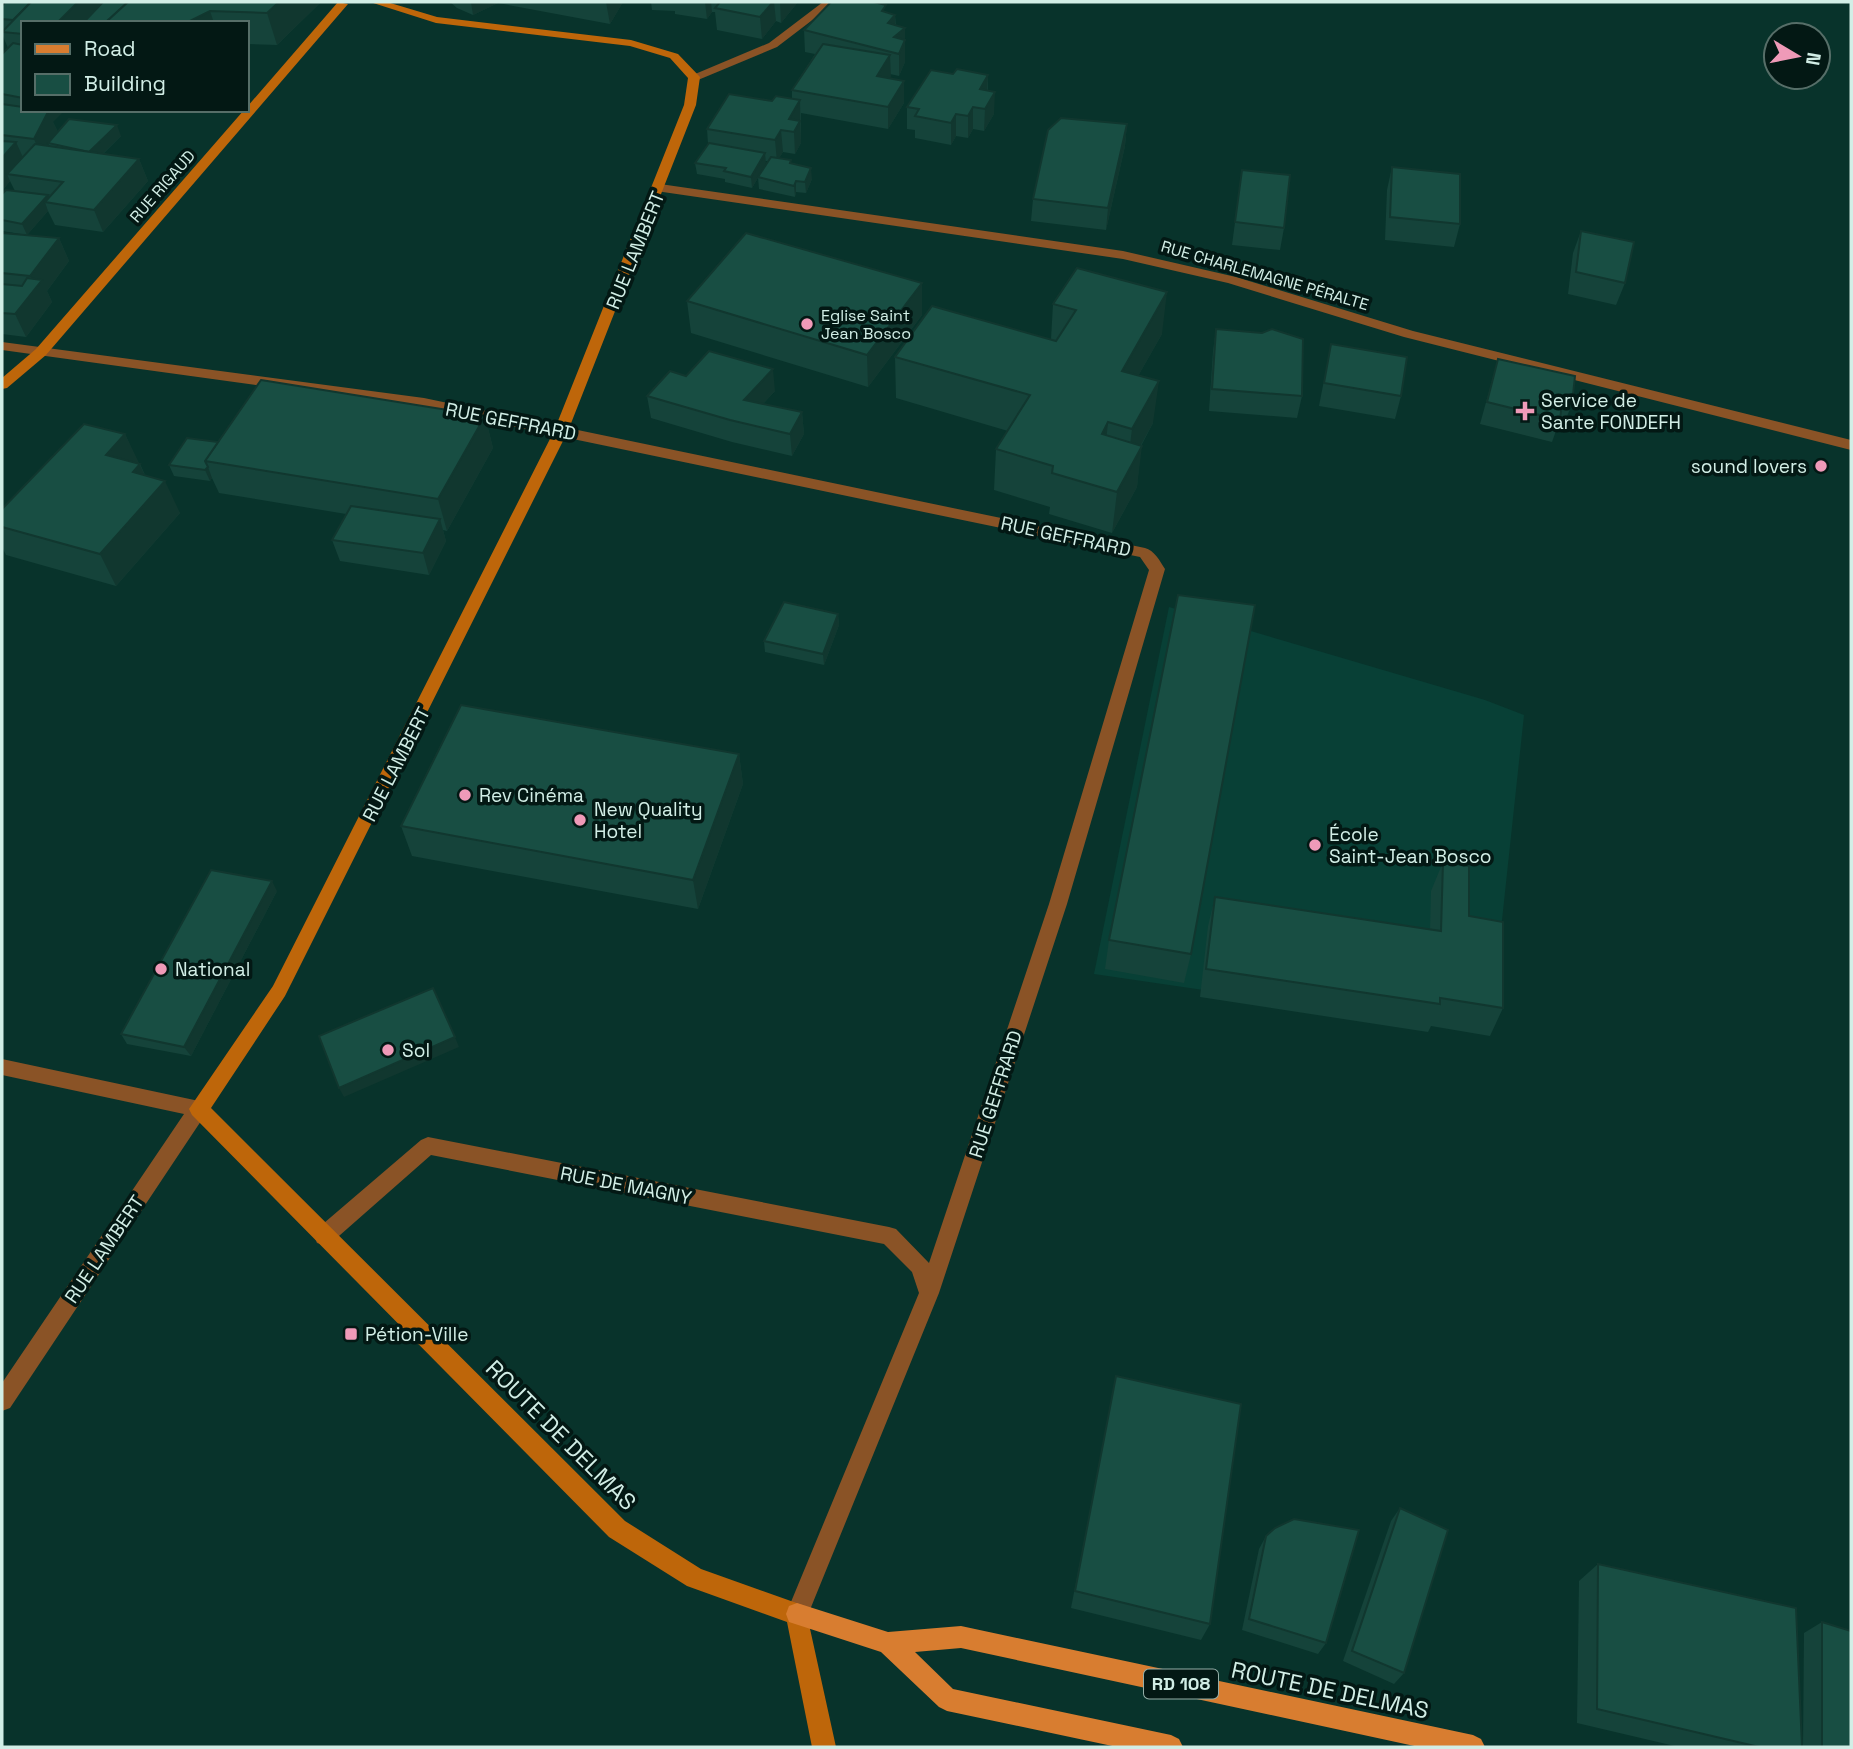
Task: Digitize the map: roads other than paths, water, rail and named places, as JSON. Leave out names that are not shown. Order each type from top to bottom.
[{"type":"main road","points":[[376,2],[436,20],[631,43],[674,56],[694,77]]},
{"type":"main road","name":"RUE RIGAUD","points":[[2,385],[41,352],[353,3]]},
{"type":"main road","name":"RUE LAMBERT","points":[[199,1109],[279,991],[561,431],[660,188],[690,105],[694,77]]},
{"type":"main road","name":"ROUTE DE DELMAS","points":[[199,1109],[617,1529],[695,1578],[888,1643],[961,1637],[1473,1747]]},
{"type":"main road","points":[[797,1614],[824,1747]]},
{"type":"main road","name":"ROUTE DE DELMAS","points":[[888,1643],[947,1699],[1171,1747]]},
{"type":"street","points":[[694,77],[773,45],[830,2]]},
{"type":"street","name":"RUE CHARLEMAGNE PÉRALTE","points":[[660,188],[1172,264],[1423,338],[1851,445]]},
{"type":"street","name":"RUE GEFFRARD","points":[[2,346],[424,403],[1145,553],[1157,569],[1058,904],[929,1293],[797,1614]]},
{"type":"street","points":[[2,1067],[199,1109]]},
{"type":"street","name":"RUE LAMBERT","points":[[2,1401],[199,1109]]},
{"type":"street","name":"RUE DE MAGNY","points":[[324,1236],[428,1146],[889,1236],[920,1266],[929,1293]]},
{"type":"place","name":"Eglise Saint Jean Bosco","points":[[807,324]]},
{"type":"place","name":"Service de Sante FONDEFH","points":[[1525,411]]},
{"type":"place","name":"sound lovers","points":[[1821,466]]},
{"type":"place","name":"Rev Cinéma","points":[[465,795]]},
{"type":"place","name":"New Quality Hotel","points":[[580,820]]},
{"type":"place","name":"École Saint-Jean Bosco","points":[[1315,845]]},
{"type":"place","name":"National","points":[[161,969]]},
{"type":"place","name":"Sol","points":[[388,1050]]},
{"type":"place","name":"Pétion-Ville","points":[[351,1334]]}]
